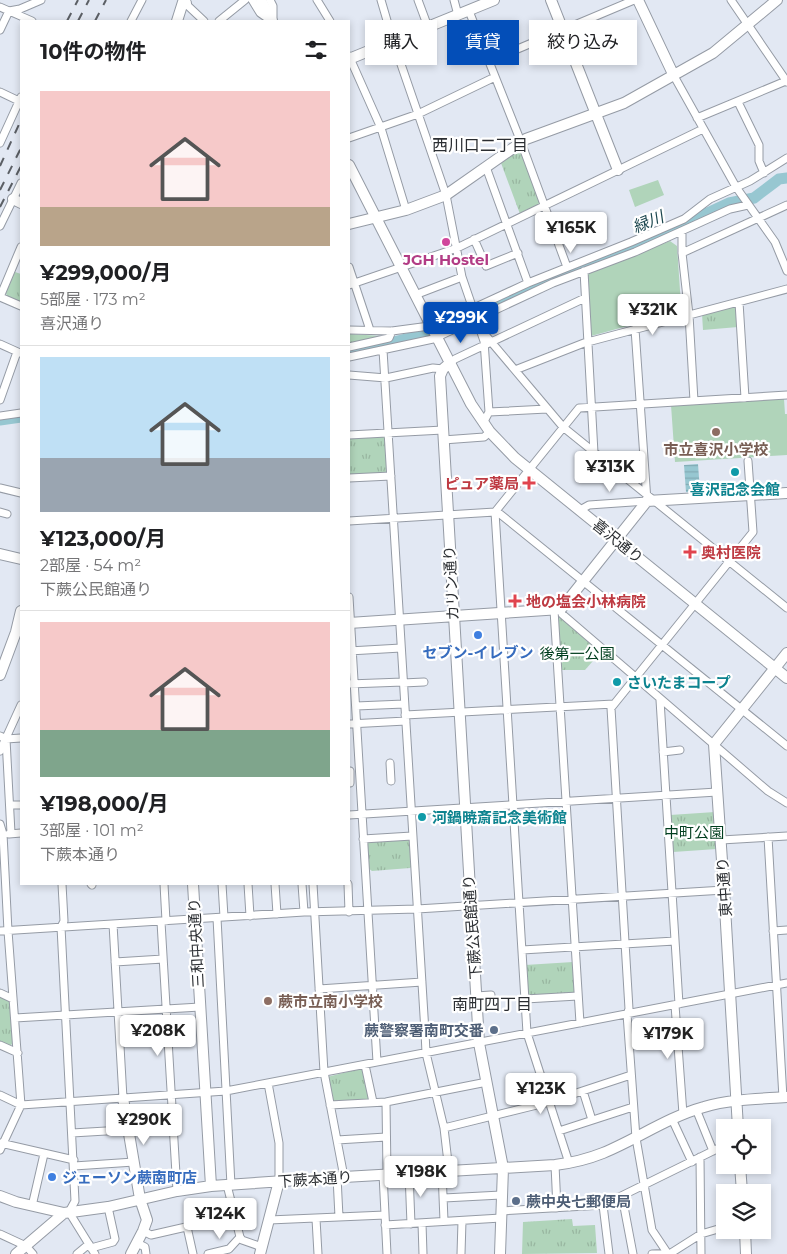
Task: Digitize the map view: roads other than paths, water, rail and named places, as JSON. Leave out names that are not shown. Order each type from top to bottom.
[{"type":"street","points":[[9,11],[20,9],[41,0]]},
{"type":"street","points":[[220,20],[245,0]]},
{"type":"street","points":[[252,0],[260,13],[270,20]]},
{"type":"street","points":[[261,0],[271,20]]},
{"type":"street","points":[[270,0],[273,6],[272,20]]},
{"type":"street","points":[[381,0],[387,20]]},
{"type":"street","points":[[418,0],[425,20]]},
{"type":"street","points":[[454,0],[458,15]]},
{"type":"street","points":[[437,23],[494,0]]},
{"type":"street","points":[[551,0],[559,20]]},
{"type":"street","points":[[587,20],[634,0]]},
{"type":"street","points":[[638,0],[674,76],[703,129],[736,188],[775,242],[785,260],[787,271]]},
{"type":"street","points":[[697,118],[786,81],[731,0]]},
{"type":"street","points":[[350,224],[406,210],[446,195],[526,139],[624,103],[713,54],[777,0]]},
{"type":"street","points":[[131,20],[139,1]]},
{"type":"street","points":[[320,1],[330,20]]},
{"type":"street","points":[[177,20],[185,2],[203,20]]},
{"type":"street","points":[[0,7],[30,20]]},
{"type":"street","points":[[469,10],[473,20]]},
{"type":"street","points":[[0,30],[9,11]]},
{"type":"street","points":[[350,57],[365,51]]},
{"type":"street","points":[[350,59],[381,128],[406,210]]},
{"type":"street","points":[[401,65],[446,195],[462,277],[477,322],[488,344],[515,370],[563,427],[649,499],[787,608]]},
{"type":"street","points":[[490,65],[567,267]]},
{"type":"street","points":[[577,65],[618,170]]},
{"type":"street","points":[[350,138],[418,114],[495,77]]},
{"type":"street","points":[[0,92],[20,99],[0,143]]},
{"type":"street","points":[[738,102],[759,145],[759,161],[764,173]]},
{"type":"street","points":[[370,330],[352,284],[457,248],[703,129]]},
{"type":"street","points":[[350,330],[392,331],[431,326],[473,310],[528,283],[684,219],[710,199],[736,188],[787,158]]},
{"type":"street","name":"喜沢通り","points":[[350,167],[437,337],[446,366],[490,432],[508,452],[787,678]]},
{"type":"street","points":[[486,167],[528,283]]},
{"type":"street","points":[[0,226],[17,201],[20,188]]},
{"type":"street","points":[[350,357],[437,337],[477,322],[529,293],[635,252],[730,208],[747,204]]},
{"type":"street","points":[[682,253],[787,205]]},
{"type":"street","points":[[682,231],[682,253],[689,315],[694,401]]},
{"type":"street","points":[[474,239],[486,266],[518,253]]},
{"type":"street","points":[[20,249],[0,297],[20,306]]},
{"type":"street","points":[[584,271],[594,453]]},
{"type":"street","points":[[415,295],[462,277]]},
{"type":"street","points":[[515,370],[588,342],[787,289]]},
{"type":"street","points":[[350,375],[386,378],[446,366],[455,359],[585,298]]},
{"type":"street","points":[[739,302],[745,398]]},
{"type":"street","points":[[580,1023],[561,706],[558,610],[649,499],[635,329]]},
{"type":"street","points":[[350,347],[389,338],[392,331]]},
{"type":"street","points":[[0,344],[19,352],[0,400]]},
{"type":"street","points":[[483,423],[489,412],[488,344]]},
{"type":"street","points":[[383,350],[426,1053],[444,1128],[446,1171],[444,1221]]},
{"type":"street","name":"カリン通り","points":[[446,366],[440,376],[464,807]]},
{"type":"street","points":[[569,1163],[527,1033],[495,512],[579,408],[787,396]]},
{"type":"street","points":[[489,412],[547,409]]},
{"type":"street","points":[[0,416],[20,413]]},
{"type":"street","points":[[350,435],[389,433],[484,437],[490,432]]},
{"type":"street","points":[[668,1254],[652,1230],[636,1138],[627,1014],[629,1008],[611,708],[752,532],[748,461]]},
{"type":"street","points":[[350,478],[391,476]]},
{"type":"street","points":[[0,488],[20,493]]},
{"type":"street","points":[[580,510],[589,505],[649,499],[787,493]]},
{"type":"street","points":[[350,520],[495,512],[787,746]]},
{"type":"street","points":[[0,554],[20,559]]},
{"type":"street","points":[[377,1062],[364,839],[352,724],[356,706],[352,684],[350,623],[558,610],[660,700],[768,791],[787,803]]},
{"type":"street","points":[[1,672],[18,633],[20,618]]},
{"type":"street","points":[[350,651],[401,648]]},
{"type":"street","points":[[714,744],[787,653]]},
{"type":"street","points":[[352,684],[424,682]]},
{"type":"street","points":[[660,700],[683,1114]]},
{"type":"street","points":[[356,706],[404,704]]},
{"type":"street","points":[[352,724],[459,713],[614,704]]},
{"type":"street","points":[[0,751],[3,737],[20,709]]},
{"type":"street","points":[[3,737],[20,738]]},
{"type":"street","points":[[3,737],[12,834]]},
{"type":"street","name":"東中通り","points":[[714,744],[737,1119]]},
{"type":"street","points":[[663,752],[680,750]]},
{"type":"street","points":[[390,763],[391,781]]},
{"type":"street","points":[[350,771],[350,783]]},
{"type":"street","points":[[350,814],[717,792]]},
{"type":"street","points":[[10,805],[20,805]]},
{"type":"street","name":"下蕨公民館通り","points":[[464,807],[479,1043],[503,1168],[500,1254]]},
{"type":"street","points":[[0,824],[3,834],[4,931],[15,1018],[21,1104],[1,1146],[44,1154],[74,1163],[134,1162]]},
{"type":"street","points":[[3,834],[20,833]]},
{"type":"street","points":[[364,839],[412,836]]},
{"type":"street","points":[[721,840],[787,836]]},
{"type":"street","points":[[768,837],[776,984],[785,1098]]},
{"type":"street","points":[[16,1254],[29,1250],[67,1212],[75,1201],[60,927],[64,921],[62,885]]},
{"type":"street","points":[[164,885],[163,959],[177,1191]]},
{"type":"street","name":"三和中央通り","points":[[193,885],[211,1186]]},
{"type":"street","points":[[222,885],[221,918],[229,1185],[234,1216],[240,1237],[261,1251],[278,1181],[279,1143],[268,1083]]},
{"type":"street","points":[[248,885],[250,916]]},
{"type":"street","points":[[275,885],[277,914]]},
{"type":"street","points":[[302,885],[304,912]]},
{"type":"street","points":[[313,885],[324,1072],[337,1140],[340,1177],[339,1217]]},
{"type":"street","points":[[348,885],[349,912]]},
{"type":"street","points":[[4,931],[304,912],[368,912],[724,890]]},
{"type":"street","points":[[113,924],[124,1098],[140,1199],[147,1220],[131,1254]]},
{"type":"street","points":[[773,931],[787,930]]},
{"type":"street","points":[[522,950],[674,941]]},
{"type":"street","points":[[115,962],[163,959]]},
{"type":"street","points":[[319,989],[422,982]]},
{"type":"street","points":[[0,1095],[21,1104],[226,1091],[677,1005],[787,982]]},
{"type":"street","points":[[0,993],[13,999]]},
{"type":"street","points":[[476,996],[490,995]]},
{"type":"street","points":[[525,999],[578,996]]},
{"type":"street","points":[[15,1018],[200,1007]]},
{"type":"street","points":[[0,1044],[18,1053]]},
{"type":"street","points":[[365,1065],[373,1102]]},
{"type":"street","points":[[444,1128],[549,1102],[631,1075]]},
{"type":"street","points":[[330,1105],[386,1102],[487,1082]]},
{"type":"street","points":[[583,1091],[592,1120]]},
{"type":"street","name":"下蕨本通り","points":[[67,1212],[108,1207],[177,1191],[211,1186],[569,1163],[603,1153],[696,1109],[736,1101],[785,1098]]},
{"type":"street","points":[[386,1102],[386,1254]]},
{"type":"street","points":[[559,1131],[633,1107]]},
{"type":"street","points":[[696,1109],[713,1151]]},
{"type":"street","points":[[672,1119],[692,1162]]},
{"type":"street","points":[[72,1133],[174,1127]]},
{"type":"street","points":[[337,1140],[386,1138]]},
{"type":"street","points":[[386,1225],[462,1220],[557,1208],[603,1206],[716,1150]]},
{"type":"street","points":[[32,1206],[44,1154]]},
{"type":"street","points":[[700,1157],[701,1254]]},
{"type":"street","points":[[555,1165],[557,1208]]},
{"type":"street","points":[[409,1173],[412,1224]]},
{"type":"street","points":[[444,1198],[501,1195]]},
{"type":"street","points":[[0,1196],[32,1206],[67,1212],[92,1249]]},
{"type":"street","points":[[622,1196],[633,1254]]},
{"type":"street","points":[[603,1206],[609,1254]]},
{"type":"street","points":[[78,1254],[113,1242],[115,1239],[108,1207]]},
{"type":"street","points":[[270,1220],[385,1215]]},
{"type":"street","points":[[143,1231],[151,1235],[234,1216]]},
{"type":"street","points":[[316,1219],[318,1254]]},
{"type":"street","points":[[461,1254],[462,1220]]},
{"type":"street","points":[[422,1223],[423,1254]]},
{"type":"street","points":[[187,1227],[193,1254]]},
{"type":"street","points":[[652,1254],[671,1253],[701,1234],[716,1230]]},
{"type":"street","points":[[0,1234],[29,1250]]},
{"type":"street","points":[[208,1254],[228,1249],[240,1237]]},
{"type":"street","points":[[745,1239],[746,1254]]},
{"type":"street","points":[[137,1243],[145,1248],[146,1254]]},
{"type":"water","points":[[698,464],[700,491],[686,492],[684,465]]},
{"type":"waterway","name":"緑川","points":[[350,353],[442,330],[537,285],[669,231],[729,203],[754,198],[779,179],[787,178]]},
{"type":"waterway","name":"緑川","points":[[0,420],[20,417]]},
{"type":"railway","points":[[68,20],[78,0]]},
{"type":"railway","points":[[79,20],[89,0]]},
{"type":"railway","points":[[96,20],[106,0]]},
{"type":"railway","points":[[0,166],[20,122]]},
{"type":"railway","points":[[0,190],[20,150]]},
{"type":"railway","points":[[0,207],[20,168]]},
{"type":"place","name":"JGH Hostel","points":[[446,242]]},
{"type":"place","name":"市立喜沢小学校","points":[[716,432]]},
{"type":"place","name":"喜沢記念会館","points":[[735,472]]},
{"type":"place","name":"ピュア薬局","points":[[529,483]]},
{"type":"place","name":"奥村医院","points":[[690,552]]},
{"type":"place","name":"地の塩会小林病院","points":[[515,601]]},
{"type":"place","name":"セブン-イレブン","points":[[478,635]]},
{"type":"place","name":"さいたまコープ","points":[[617,682]]},
{"type":"place","name":"河鍋暁斎記念美術館","points":[[422,817]]},
{"type":"place","name":"蕨市立南小学校","points":[[268,1001]]},
{"type":"place","name":"蕨警察署南町交番","points":[[494,1030]]},
{"type":"place","name":"ジェーソン蕨南町店","points":[[52,1177]]},
{"type":"place","name":"蕨中央七郵便局","points":[[516,1201]]},
{"type":"district","name":"西川口二丁目","points":[[480,145]]},
{"type":"district","name":"南町四丁目","points":[[492,1004]]},
{"type":"park label","name":"後第一公園","points":[[577,653]]},
{"type":"park label","name":"中町公園","points":[[694,832]]}]
